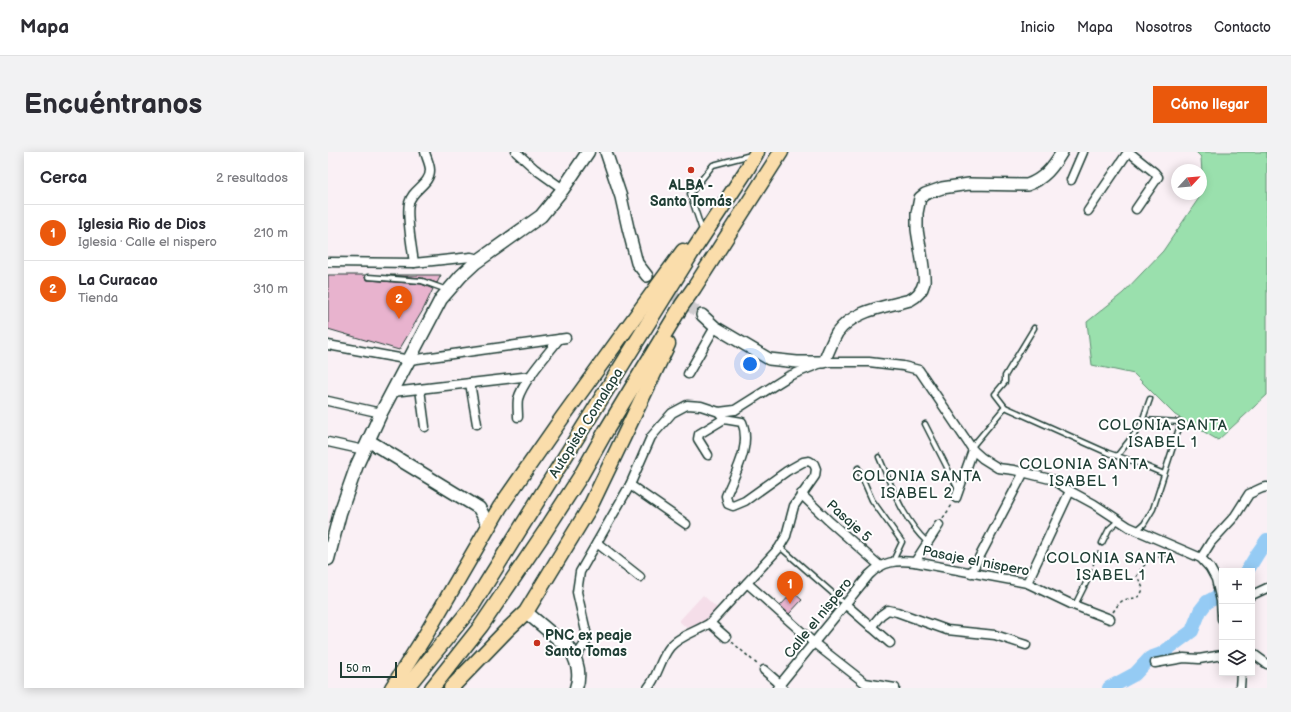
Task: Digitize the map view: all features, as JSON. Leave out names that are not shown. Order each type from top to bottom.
[{"type":"highway","name":"Autopista Comalapa","points":[[432,688],[481,626],[544,533],[580,476],[682,304],[694,288],[781,152]]},
{"type":"highway","name":"Autopista Comalapa","points":[[406,688],[471,608],[691,254],[746,171],[756,153]]},
{"type":"highway","points":[[392,688],[425,636],[500,508],[622,334],[701,227],[746,171]]},
{"type":"highway","points":[[451,688],[526,612],[590,507],[661,357],[686,309],[694,288]]},
{"type":"main road","points":[[328,559],[340,513],[357,465],[441,299],[461,276],[479,260],[541,216],[563,189],[588,152]]},
{"type":"main road","points":[[366,446],[479,508],[500,508]]},
{"type":"main road","points":[[479,508],[489,526]]},
{"type":"main road","points":[[526,612],[570,649],[575,658],[579,672],[576,688]]},
{"type":"street","points":[[414,263],[408,211],[409,202],[413,194],[429,178],[430,169],[425,152]]},
{"type":"street","points":[[516,152],[535,169],[563,189]]},
{"type":"street","points":[[606,152],[621,197],[638,263],[647,276]]},
{"type":"street","points":[[708,455],[697,436],[722,415],[735,410],[789,376],[824,362],[837,334],[844,324],[866,312],[910,300],[921,291],[924,281],[917,221],[920,198],[923,195],[942,188],[969,184],[1024,186],[1036,182],[1047,174],[1062,152]]},
{"type":"street","points":[[1071,180],[1083,152]]},
{"type":"street","points":[[1088,211],[1128,152],[1154,172],[1158,177],[1136,209]]},
{"type":"street","points":[[328,262],[414,263],[471,257],[479,260]]},
{"type":"street","points":[[702,315],[715,327],[769,359],[797,362],[869,362],[903,366],[919,370],[972,449],[982,458],[998,468],[1024,472],[1054,480],[1136,530],[1201,558],[1210,568],[1218,589],[1222,604]]},
{"type":"street","points":[[688,374],[715,327]]},
{"type":"street","points":[[328,345],[410,360],[562,339],[531,376],[518,399],[518,417]]},
{"type":"street","points":[[393,392],[531,376]]},
{"type":"street","points":[[470,383],[477,424]]},
{"type":"street","points":[[420,389],[425,427]]},
{"type":"street","points":[[328,401],[382,413]]},
{"type":"street","points":[[575,658],[586,642],[587,636],[577,592],[580,572],[630,485],[651,438],[672,413],[687,405],[700,406],[742,422],[746,430],[743,456],[726,496],[728,504],[733,506],[745,501],[787,471],[803,462],[809,461],[814,464],[816,476],[801,494],[794,506],[780,547],[710,623],[699,630],[677,639],[661,662],[652,684],[648,688]]},
{"type":"street","points":[[328,442],[366,446]]},
{"type":"street","points":[[957,495],[972,449]]},
{"type":"street","points":[[972,573],[1024,472]]},
{"type":"street","points":[[630,485],[686,524]]},
{"type":"street","points":[[1201,558],[1211,542],[1235,516],[1249,494],[1267,487]]},
{"type":"street","points":[[1027,583],[1070,491]]},
{"type":"street","name":"Pasaje 5","points":[[801,494],[880,566]]},
{"type":"street","points":[[915,562],[939,525]]},
{"type":"street","points":[[596,543],[640,577]]},
{"type":"street","name":"Pasaje el nispero","points":[[880,566],[898,560],[1027,583],[1110,619]]},
{"type":"street","name":"Calle el nispero","points":[[781,687],[845,604],[870,575],[880,566]]},
{"type":"street","points":[[747,583],[814,643],[865,683],[894,688]]},
{"type":"street","points":[[1255,594],[1267,588]]},
{"type":"street","points":[[845,604],[890,643]]},
{"type":"street","points":[[871,627],[881,615],[888,610],[947,630],[995,635],[1026,645]]},
{"type":"street","points":[[710,623],[726,637]]},
{"type":"street","points":[[1255,655],[1267,664]]},
{"type":"street","points":[[1154,663],[1184,658],[1199,660],[1219,656]]},
{"type":"street","points":[[764,670],[781,687]]},
{"type":"street","points":[[1240,688],[1242,676]]},
{"type":"lane","points":[[701,227],[690,194],[713,165],[756,153]]},
{"type":"lane","points":[[368,277],[422,281],[448,291]]},
{"type":"lane","points":[[1034,328],[1005,376],[1005,382],[995,394],[1004,407],[1117,456],[1164,474]]},
{"type":"lane","points":[[1117,456],[1140,427],[1150,399]]},
{"type":"lane","points":[[972,449],[1004,407]]},
{"type":"lane","points":[[1136,530],[1144,524],[1153,509],[1181,422],[1142,420]]},
{"type":"lane","points":[[925,424],[957,495]]},
{"type":"lane","points":[[879,457],[909,521],[928,543]]},
{"type":"lane","points":[[858,468],[872,500],[902,542],[892,562]]},
{"type":"lane","points":[[1102,543],[1110,529],[1119,520]]},
{"type":"lane","points":[[780,547],[845,604]]},
{"type":"lane","points":[[1075,605],[1089,577]]},
{"type":"path","points":[[939,525],[957,495]]},
{"type":"path","points":[[1089,577],[1102,543]]},
{"type":"path","points":[[1110,619],[1121,602],[1136,599],[1142,594],[1143,588],[1137,576],[1139,571],[1156,558],[1162,558],[1168,555],[1175,547]]},
{"type":"path","points":[[726,637],[764,670]]},
{"type":"shaded area","points":[[703,595],[718,609],[706,624],[690,631],[679,621]]},
{"type":"green space","points":[[1196,152],[1267,152],[1267,395],[1218,440],[1175,415],[1134,374],[1092,365],[1087,322],[1123,293],[1163,251],[1198,200],[1207,200],[1207,164],[1201,164],[1201,157]]},
{"type":"building","points":[[328,275],[365,275],[365,278],[368,280],[421,284],[433,289],[423,310],[399,350],[328,329]]},
{"type":"building","points":[[386,275],[441,275],[437,283],[422,278]]},
{"type":"building","points":[[793,592],[802,600],[789,614],[780,606]]},
{"type":"waterway","points":[[1249,568],[1267,540]]},
{"type":"waterway","points":[[1109,688],[1135,674],[1150,658],[1161,654],[1192,631],[1200,611],[1207,602],[1219,596]]},
{"type":"tunnel","points":[[647,276],[702,315]]},
{"type":"place","name":"ALBA - Santo Tomás","points":[[691,170]]},
{"type":"place","name":"La Curacao","points":[[399,319]]},
{"type":"place","name":"Iglesia Rio de Dios","points":[[790,604]]},
{"type":"place","name":"PNC ex peaje Santo Tomas","points":[[537,643]]},
{"type":"district","name":"COLONIA SANTA ISABEL 1","points":[[1163,434]]},
{"type":"district","name":"COLONIA SANTA ISABEL 1","points":[[1084,472]]},
{"type":"district","name":"COLONIA SANTA ISABEL 2","points":[[917,484]]},
{"type":"district","name":"COLONIA SANTA ISABEL 1","points":[[1111,566]]}]
